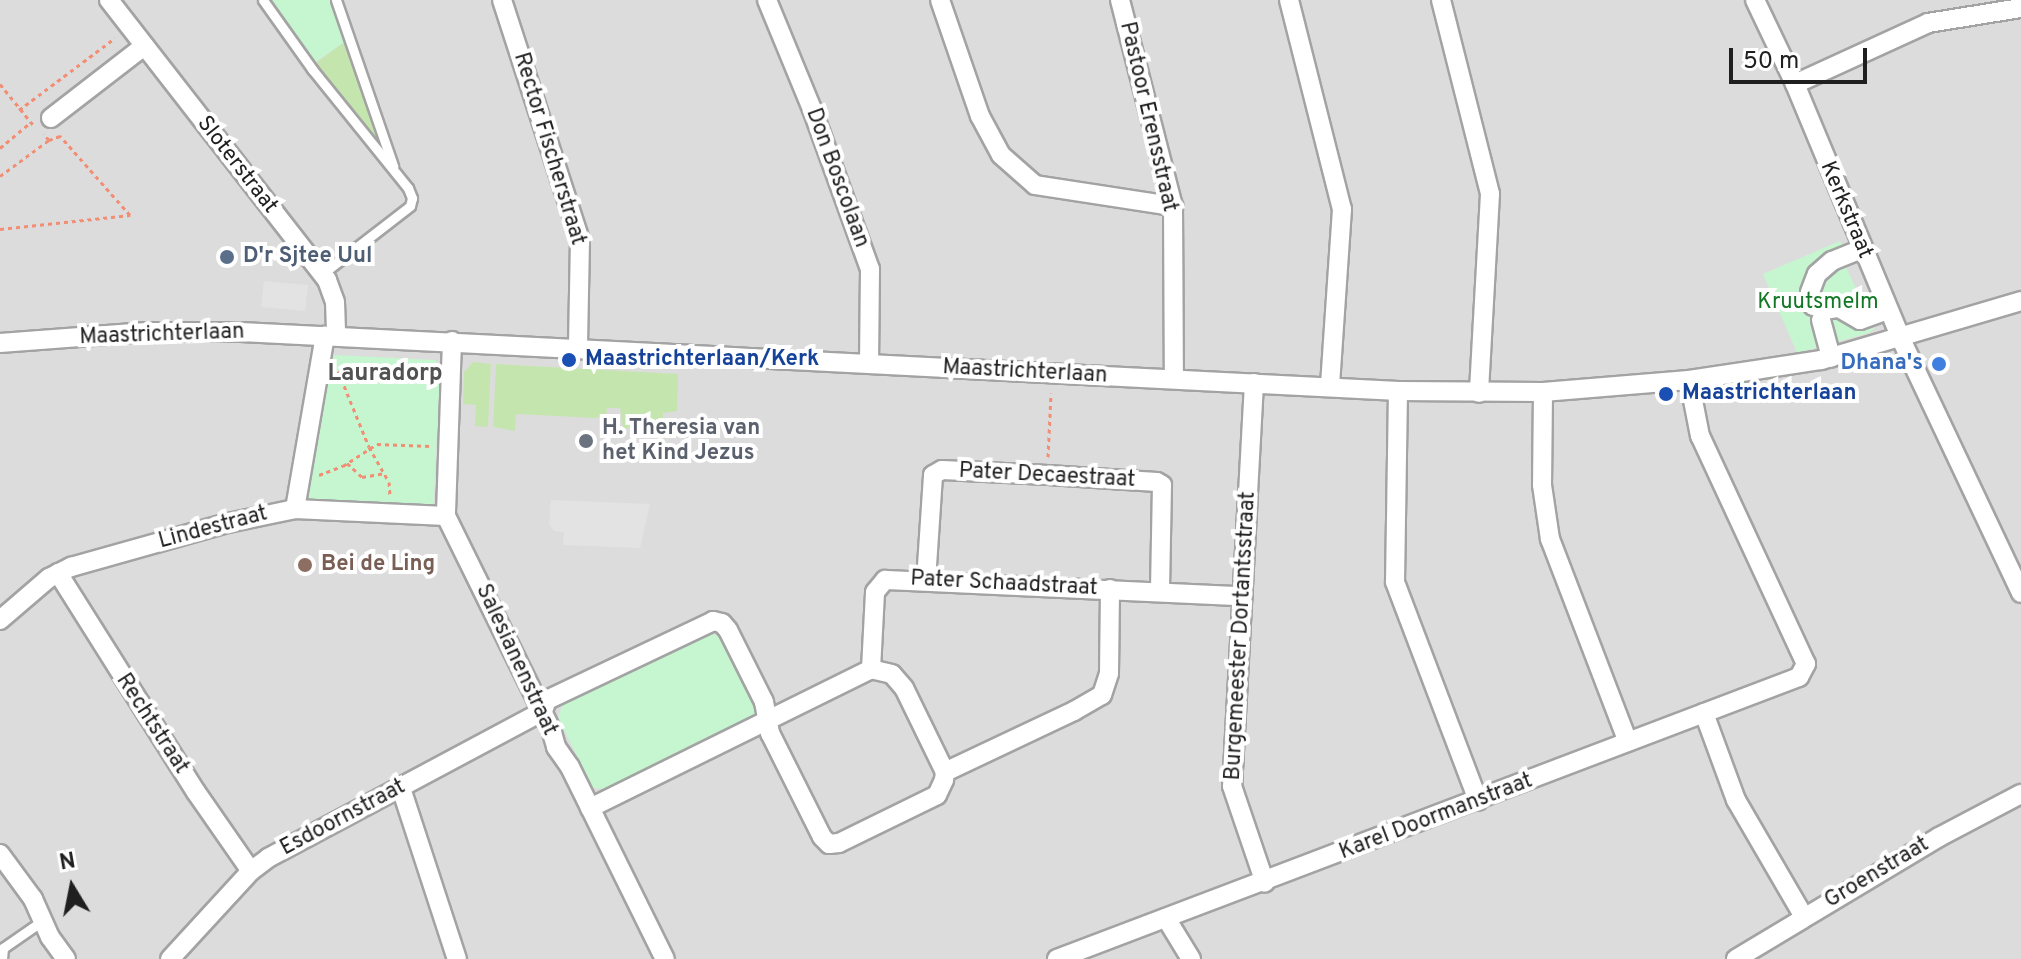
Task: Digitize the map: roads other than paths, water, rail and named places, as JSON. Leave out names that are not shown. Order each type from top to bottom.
[{"type":"street","name":"Sloterstraat","points":[[109,0],[332,288],[335,302],[330,336],[319,366],[295,509]]},
{"type":"street","name":"Rector Fischerstraat","points":[[502,0],[580,240],[578,349]]},
{"type":"street","name":"Don Boscolaan","points":[[767,0],[812,109],[870,269],[869,364]]},
{"type":"street","points":[[940,0],[980,116],[1001,155],[1035,185],[1173,206]]},
{"type":"street","name":"Pastoor Erensstraat","points":[[1120,0],[1173,206],[1174,379]]},
{"type":"street","points":[[1289,0],[1342,209],[1330,387]]},
{"type":"street","points":[[1441,0],[1490,194],[1479,393]]},
{"type":"street","name":"Kerkstraat","points":[[1755,0],[1795,84],[1901,339],[2021,593]]},
{"type":"street","points":[[1795,84],[1952,9],[2021,8]]},
{"type":"street","points":[[51,118],[144,46]]},
{"type":"street","points":[[1831,358],[1819,312],[1810,292],[1817,274],[1832,261],[1862,249]]},
{"type":"street","name":"Maastrichterlaan","points":[[0,343],[162,332],[330,336],[1398,391],[1543,392],[1689,380],[1831,358],[2021,301]]},
{"type":"street","points":[[1819,312],[1839,308],[1860,320],[1888,310]]},
{"type":"street","name":"Salesianenstraat","points":[[452,341],[446,516],[543,711],[556,747],[665,959]]},
{"type":"street","name":"Karel Doormanstraat","points":[[1057,959],[1265,883],[1799,677],[1806,664],[1700,436],[1689,380]]},
{"type":"street","name":"Burgemeester Dortantsstraat","points":[[1254,383],[1232,786],[1265,883]]},
{"type":"street","points":[[1398,391],[1396,591],[1478,801]]},
{"type":"street","points":[[1543,392],[1542,485],[1550,539],[1628,742]]},
{"type":"street","name":"Pater Decaestraat","points":[[926,581],[933,475],[942,470],[1157,482],[1162,485],[1160,592]]},
{"type":"street","name":"Lindestraat","points":[[0,620],[58,573],[228,523],[295,509],[446,516]]},
{"type":"street","name":"Rechtstraat","points":[[58,573],[196,792],[251,871]]},
{"type":"street","name":"Pater Schaadstraat","points":[[871,669],[877,586],[890,579],[1243,596]]},
{"type":"street","points":[[945,772],[1102,695],[1109,673],[1110,589]]},
{"type":"street","name":"Esdoornstraat","points":[[170,959],[251,871],[268,858],[543,711],[547,700],[713,621],[728,630],[764,702],[768,720]]},
{"type":"street","points":[[590,808],[871,669],[892,674],[900,682],[945,772],[942,787],[937,795],[839,843],[829,844],[822,837],[770,733],[768,720]]},
{"type":"street","points":[[1704,713],[1736,800],[1804,917]]},
{"type":"street","points":[[401,788],[457,959]]},
{"type":"street","name":"Groenstraat","points":[[1736,959],[1939,837],[2021,794]]},
{"type":"street","points":[[0,854],[33,899],[42,921],[66,959]]},
{"type":"street","points":[[1166,918],[1191,959]]},
{"type":"lane","points":[[263,0],[312,69],[408,188],[412,198],[410,206],[322,274]]},
{"type":"lane","points":[[336,0],[396,173]]},
{"type":"lane","points":[[2,959],[3,948],[42,921]]},
{"type":"place","name":"D'r Sjtee Uul","points":[[227,257]]},
{"type":"place","name":"Maastrichterlaan/Kerk","points":[[569,360]]},
{"type":"place","name":"Dhana's","points":[[1939,364]]},
{"type":"place","name":"Maastrichterlaan","points":[[1666,394]]},
{"type":"place","name":"H. Theresia van het Kind Jezus","points":[[586,441]]},
{"type":"place","name":"Bei de Ling","points":[[305,565]]},
{"type":"district","name":"Lauradorp","points":[[385,375]]},
{"type":"park label","name":"Kruutsmelm","points":[[1818,303]]}]
